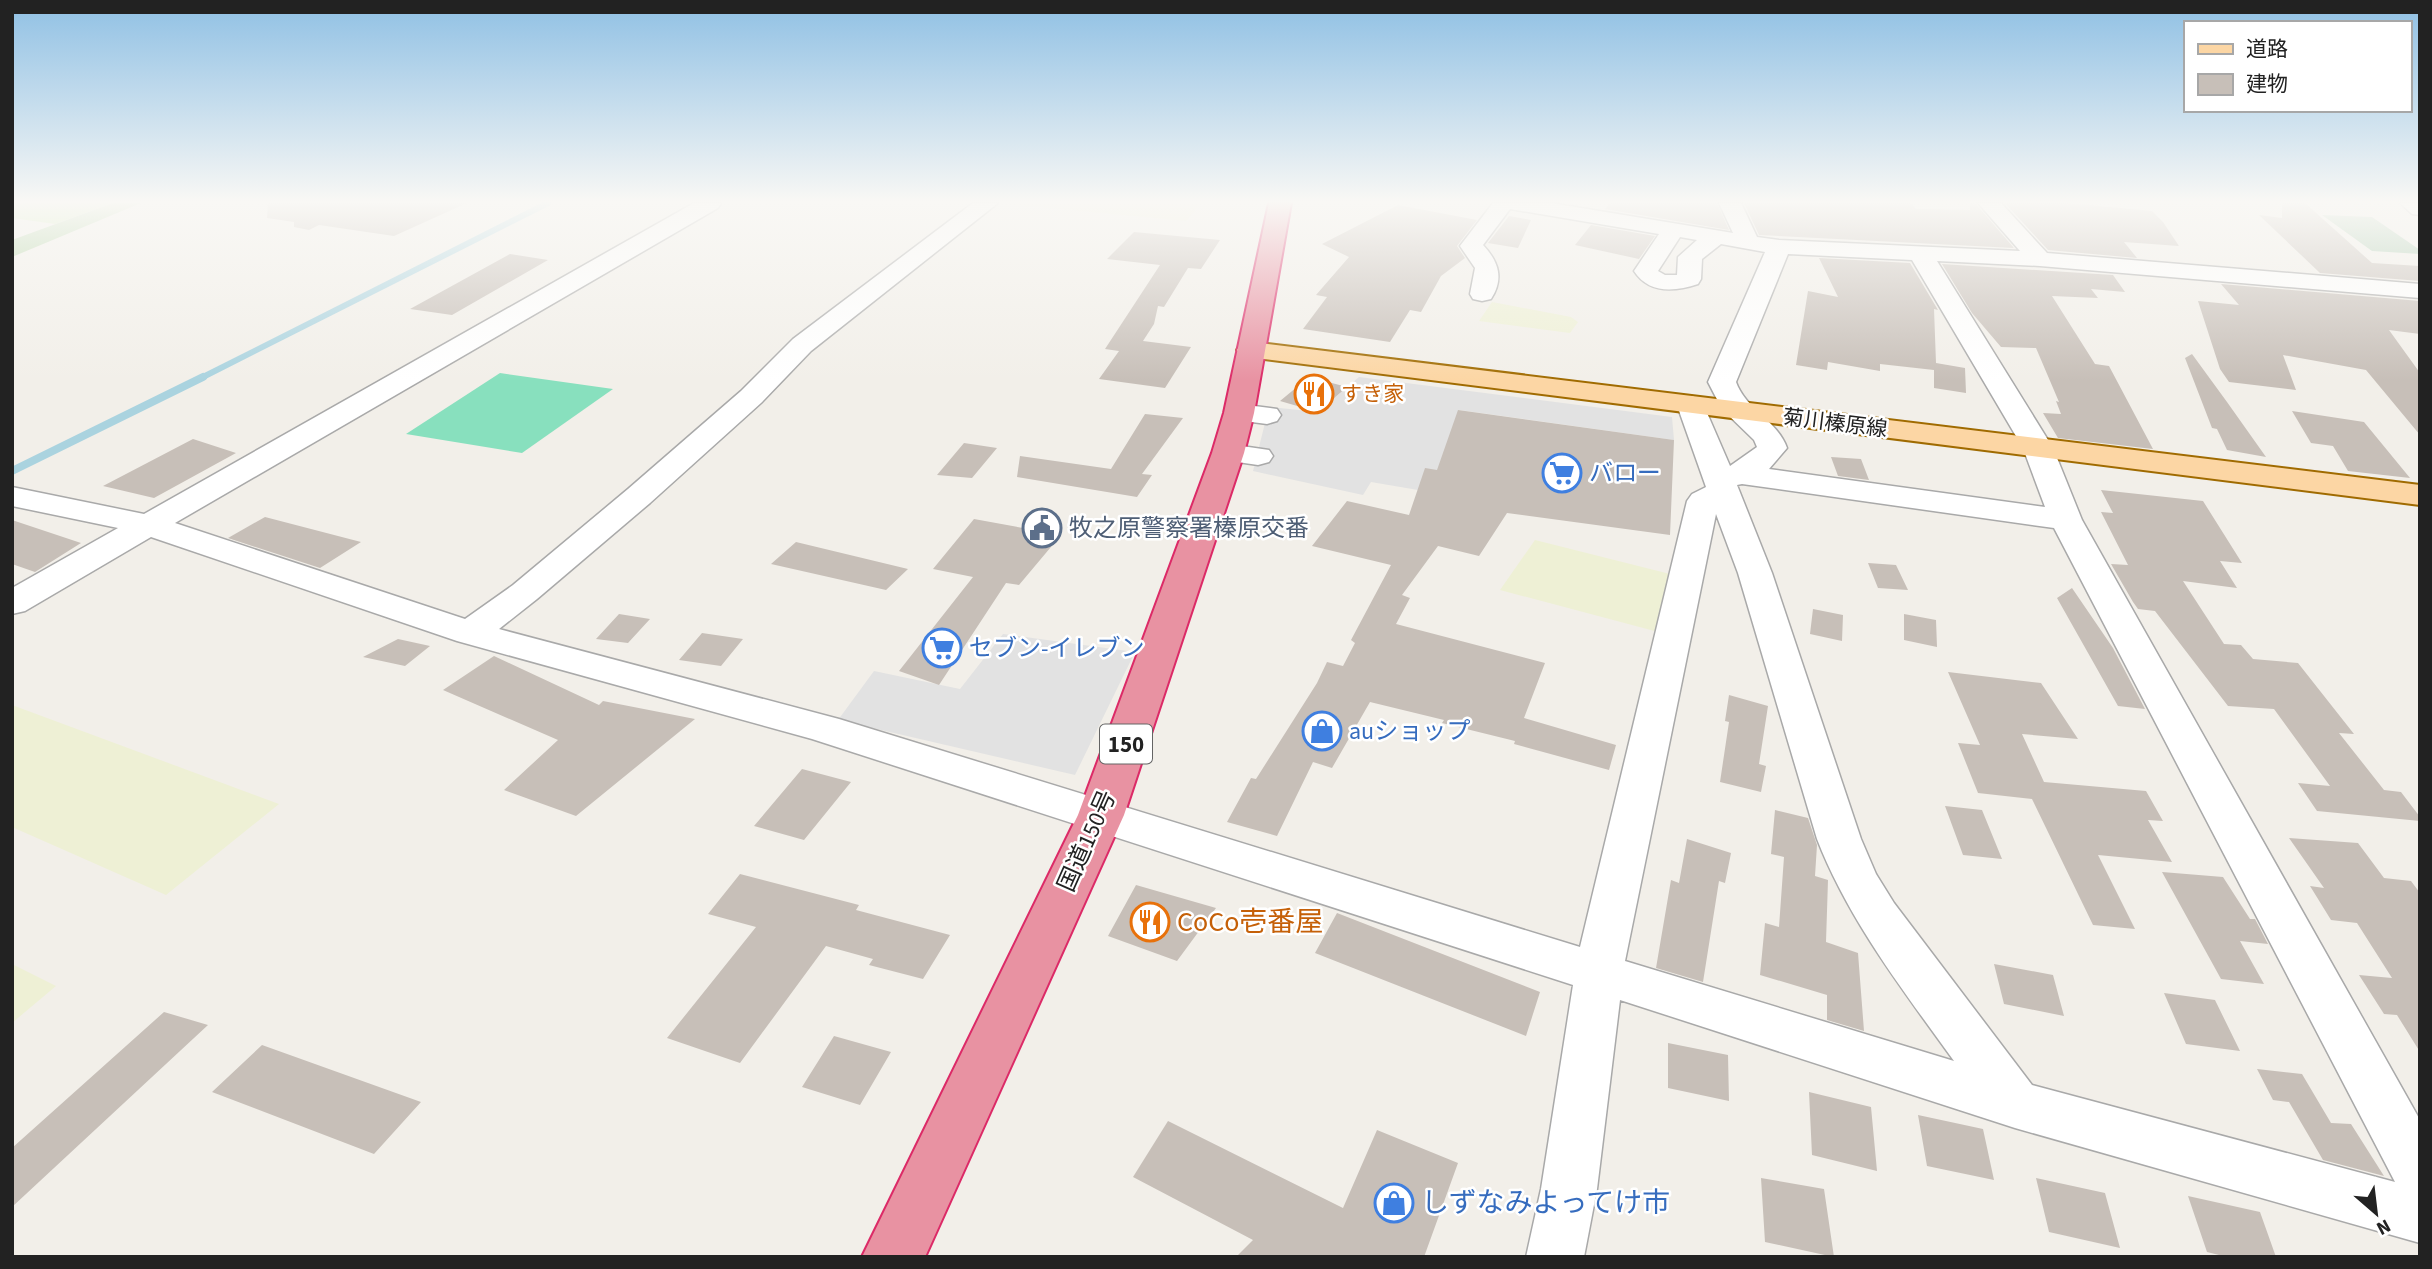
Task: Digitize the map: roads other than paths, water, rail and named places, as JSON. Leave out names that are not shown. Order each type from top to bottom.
[{"type":"highway","name":"国道150号","points":[[893,1257],[1101,815],[1243,455],[1253,414],[1251,351],[1268,262]]},
{"type":"main road","name":"菊川榛原線","points":[[1251,351],[1687,417],[1737,411],[2420,495]]},
{"type":"street","points":[[12,603],[607,262]]},
{"type":"street","points":[[470,633],[525,592],[639,496],[751,397],[802,345],[910,262]]},
{"type":"street","points":[[1482,294],[1489,276],[1485,262]]},
{"type":"street","points":[[1652,262],[1646,271],[1649,278],[1674,283],[1689,279],[1690,262]]},
{"type":"street","points":[[1555,1257],[1569,1189],[1599,971],[1703,501],[1764,458],[1772,448],[1765,434],[1737,411],[1724,393],[1722,382],[1773,262]]},
{"type":"street","points":[[1925,262],[2038,448],[2066,520],[2405,1122],[2420,1174]]},
{"type":"street","points":[[2078,262],[2420,291]]},
{"type":"street","points":[[1687,417],[1728,482],[1839,839],[1855,878],[1877,916],[2015,1104]]},
{"type":"street","points":[[1728,482],[2066,520]]},
{"type":"street","points":[[12,496],[149,525],[470,633],[825,729],[2015,1104],[2420,1216]]},
{"type":"waterway","points":[[202,378],[431,262]]},
{"type":"waterway","points":[[12,471],[202,378]]},
{"type":"place","name":"すき家","points":[[1314,394]]},
{"type":"place","name":"バロー","points":[[1562,473]]},
{"type":"place","name":"牧之原警察署榛原交番","points":[[1042,528]]},
{"type":"place","name":"セブン-イレブン","points":[[942,648]]},
{"type":"place","name":"auショップ","points":[[1322,731]]},
{"type":"place","name":"CoCo壱番屋","points":[[1150,922]]},
{"type":"place","name":"しずなみよってけ市","points":[[1394,1203]]}]
